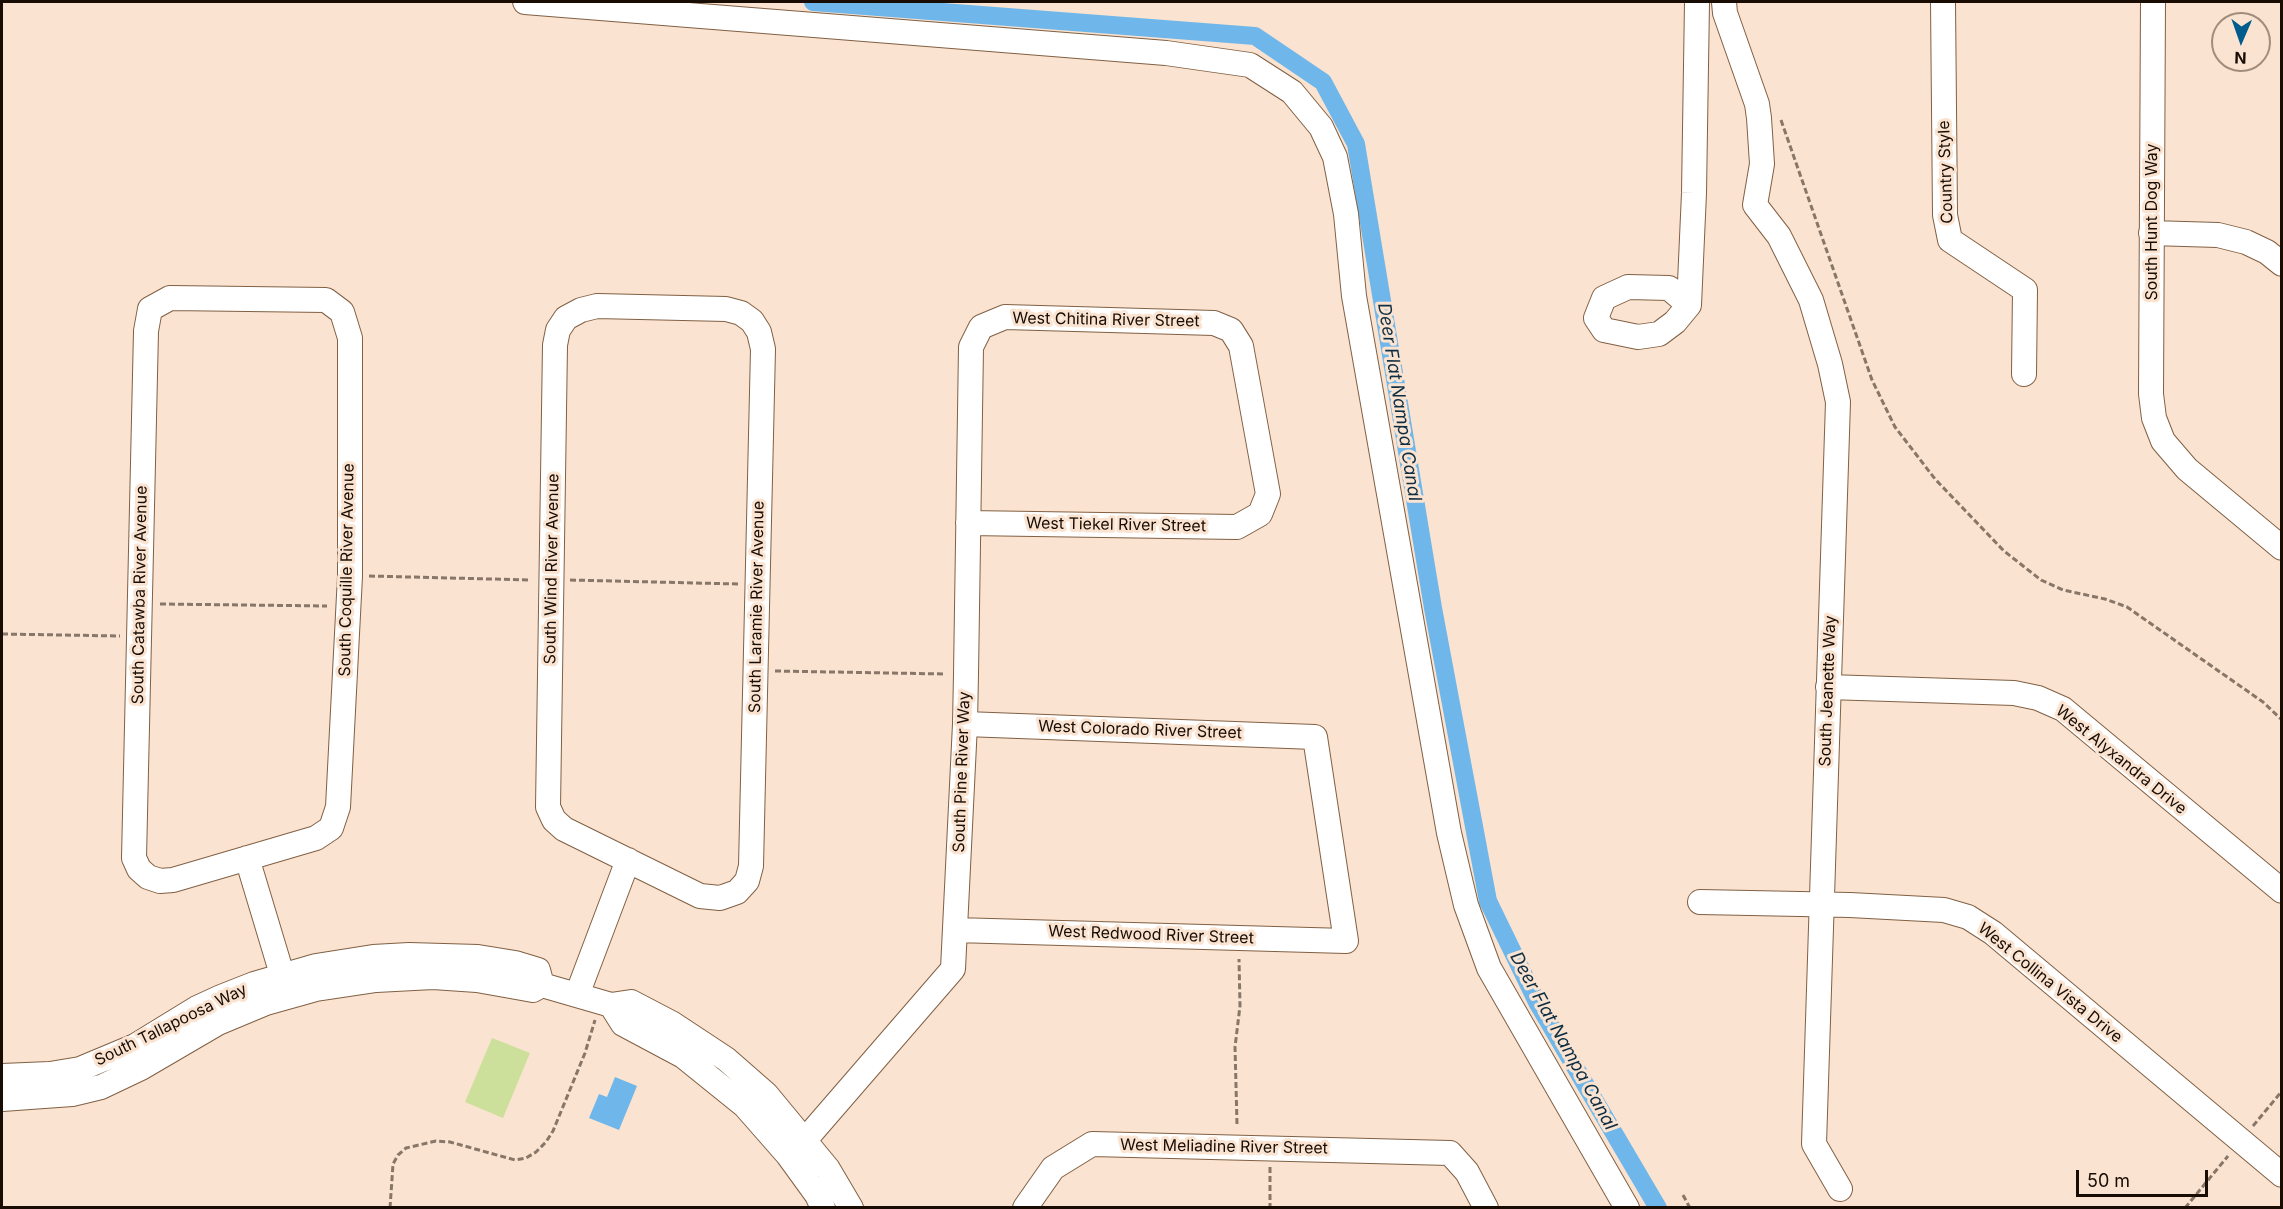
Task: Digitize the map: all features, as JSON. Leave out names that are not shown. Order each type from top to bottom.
[{"type":"street","points":[[525,2],[1166,53],[1250,64],[1292,92],[1321,127],[1335,157],[1346,214],[1354,296],[1449,832],[1466,905],[1490,968],[1530,1042],[1627,1208]]},
{"type":"street","points":[[1689,305],[1694,193],[1697,2]]},
{"type":"street","name":"South Jeanette Way","points":[[1724,2],[1725,13],[1760,118],[1762,164],[1755,205],[1779,236],[1811,300],[1830,364],[1838,402],[1814,1144],[1840,1189]]},
{"type":"street","name":"Country Style","points":[[1943,2],[1945,214],[1950,240],[2025,290],[2024,374]]},
{"type":"street","name":"South Hunt Dog Way","points":[[2153,2],[2151,394],[2154,418],[2163,441],[2187,470],[2282,548]]},
{"type":"street","points":[[2151,233],[2218,236],[2246,242],[2267,252],[2282,264]]},
{"type":"street","name":"South Coquille River Avenue","points":[[150,309],[170,298],[326,300],[342,312],[350,338],[349,606],[338,807],[331,828],[316,838],[247,858]]},
{"type":"street","name":"South Wind River Avenue","points":[[628,860],[564,829],[554,820],[548,807],[555,357],[558,330],[566,318],[581,310],[597,306],[726,309],[741,313],[752,321]]},
{"type":"street","name":"South Catawba River Avenue","points":[[150,309],[146,331],[134,858],[139,869],[148,877],[160,881],[173,880],[247,858]]},
{"type":"street","name":"West Chitina River Street","points":[[981,327],[1005,317],[1214,323],[1231,330],[1241,346],[1268,494],[1260,514]]},
{"type":"street","name":"South Laramie River Avenue","points":[[628,860],[700,896],[720,898],[737,892],[747,881],[751,866],[763,349],[759,332],[752,321]]},
{"type":"street","name":"South Pine River Way","points":[[796,1147],[953,969],[965,724],[971,347],[981,327]]},
{"type":"street","name":"West Tiekel River Street","points":[[968,523],[1237,527],[1260,514]]},
{"type":"street","name":"West Alyxandra Drive","points":[[1828,687],[2014,693],[2038,698],[2062,709],[2282,891]]},
{"type":"street","name":"West Colorado River Street","points":[[965,724],[1315,737],[1346,941]]},
{"type":"street","points":[[247,858],[286,986]]},
{"type":"street","points":[[577,995],[628,860]]},
{"type":"street","name":"West Collina Vista Drive","points":[[1700,902],[1822,904],[1944,910],[1968,917],[1993,933],[2282,1175]]},
{"type":"street","name":"West Redwood River Street","points":[[955,930],[1346,941]]},
{"type":"street","name":"South Tallapoosa Way","points":[[2,1076],[50,1074],[80,1069],[135,1046],[197,1008],[254,984],[316,989],[376,980],[433,977],[477,980],[533,990],[542,985],[607,1003],[631,1002],[674,1023],[726,1059],[766,1094],[796,1147],[823,1208]]},
{"type":"street","name":"South Tallapoosa Way","points":[[2,1098],[72,1094],[101,1087],[141,1068],[218,1023],[266,1003],[286,986]]},
{"type":"street","name":"West Meliadine River Street","points":[[1025,1208],[1053,1168],[1092,1144],[1450,1153],[1467,1172],[1486,1208]]},
{"type":"street","name":"South Tallapoosa Way","points":[[796,1147],[828,1169],[851,1208]]},
{"type":"path","points":[[1779,115],[1872,380],[1895,427],[1935,478],[2004,551],[2041,580],[2063,590],[2104,599],[2127,607],[2263,702],[2282,720]]},
{"type":"path","points":[[140,603],[349,606]]},
{"type":"path","points":[[2,634],[140,636]]},
{"type":"path","points":[[755,670],[966,674]]},
{"type":"path","points":[[1237,1124],[1235,1047],[1240,1006],[1239,959]]},
{"type":"path","points":[[390,1208],[393,1164],[406,1148],[436,1141],[450,1142],[515,1160],[526,1158],[536,1152],[553,1131],[607,1003]]},
{"type":"path","points":[[1270,1166],[1270,1208]]},
{"type":"path","points":[[1683,1195],[1690,1208]]},
{"type":"green space","points":[[492,1038],[530,1053],[503,1118],[465,1102]]},
{"type":"water","points":[[615,1077],[637,1086],[619,1130],[589,1118],[599,1094],[607,1097]]},
{"type":"waterway","name":"Deer Flat Nampa Canal","points":[[813,2],[1255,36],[1323,82],[1356,144],[1433,608],[1488,901],[1538,1004],[1658,1208]]}]
